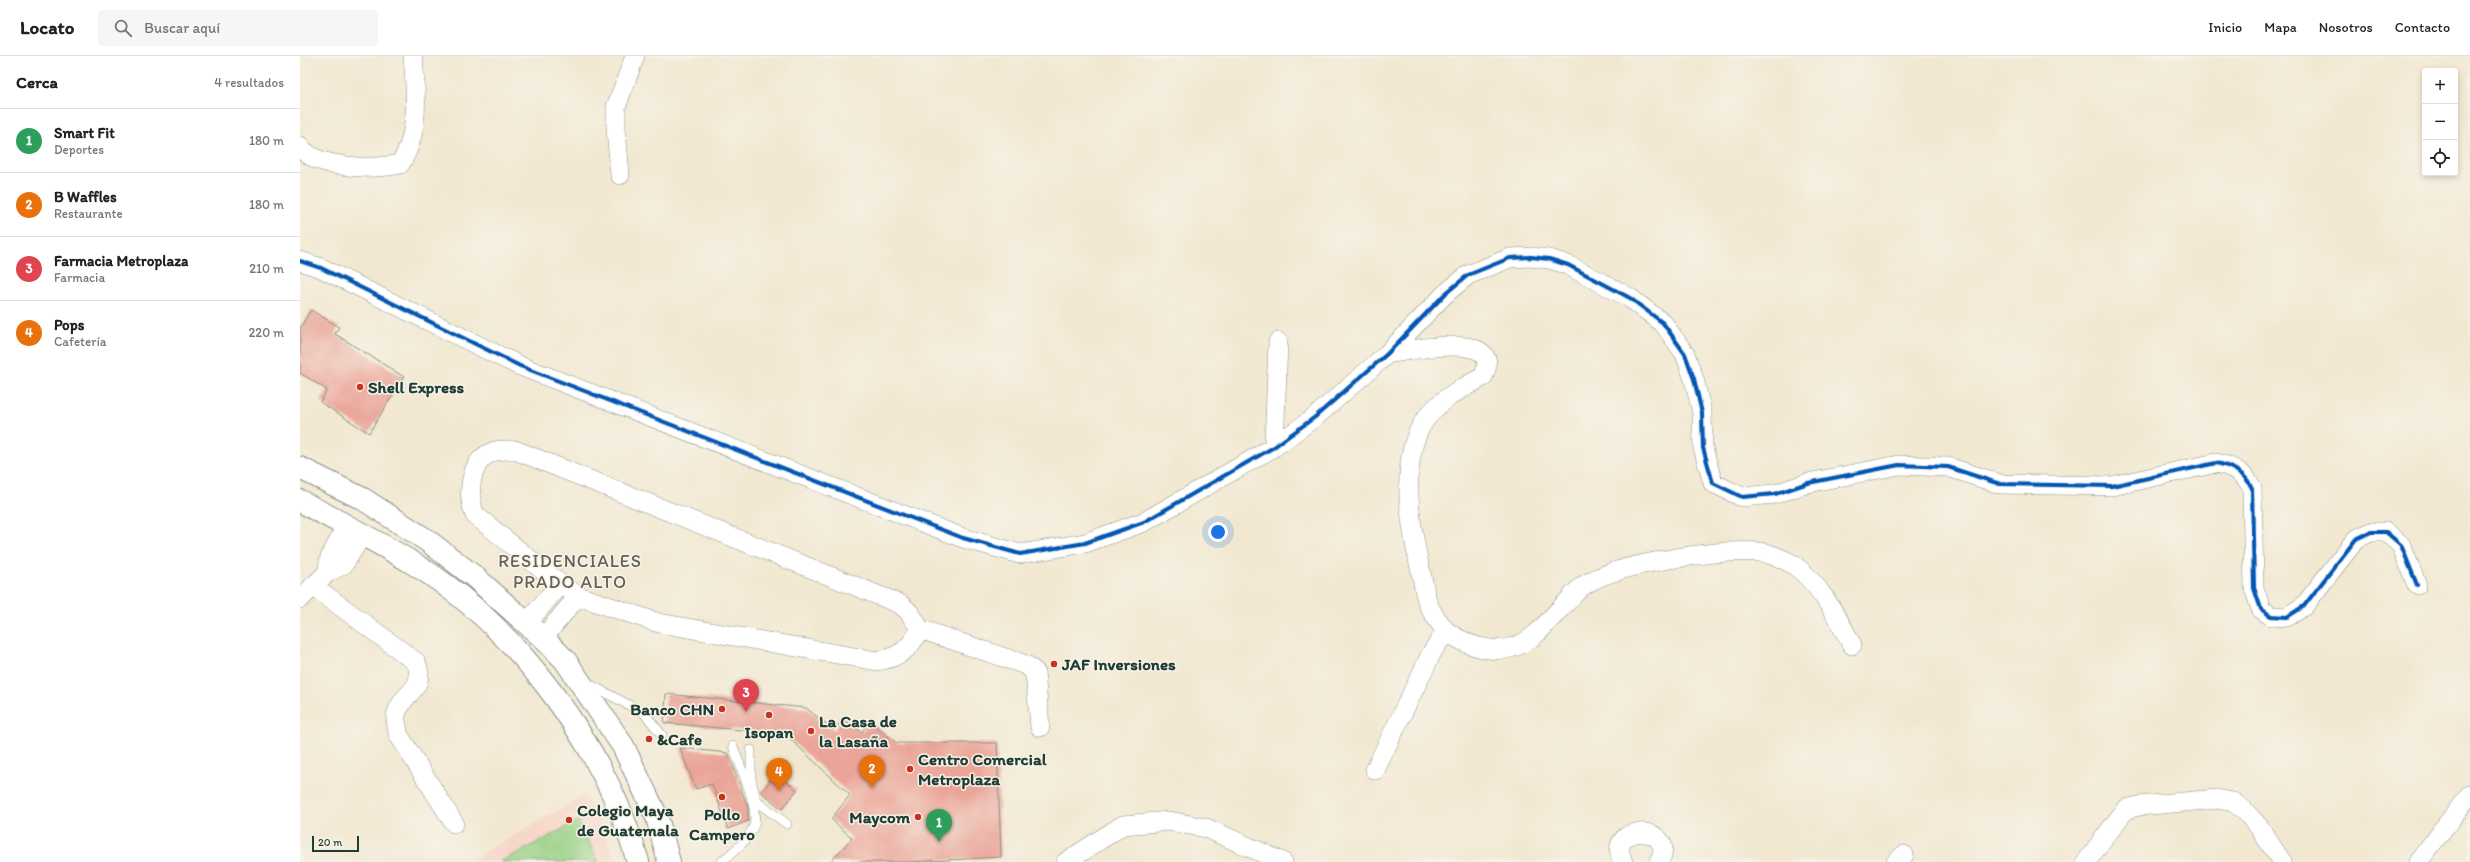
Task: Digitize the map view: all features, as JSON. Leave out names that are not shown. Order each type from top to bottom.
[{"type":"highway","points":[[300,468],[363,499],[428,541],[476,578],[527,623],[565,660],[623,746],[657,817],[669,862]]},
{"type":"highway","points":[[300,501],[412,562],[468,603],[539,675],[579,732],[613,792],[638,862]]},
{"type":"street","points":[[300,146],[310,157],[324,163],[387,167],[400,164],[407,154],[411,140],[414,110],[413,56]]},
{"type":"street","points":[[620,174],[616,128],[616,107],[635,56]]},
{"type":"street","points":[[300,260],[321,268],[520,366],[963,538],[1020,554],[1085,543],[1144,522],[1274,447],[1315,417],[1387,354],[1446,293],[1468,276],[1510,258],[1531,257],[1550,259],[1588,274],[1630,298],[1663,323],[1685,354],[1694,378],[1702,413],[1703,448],[1713,483],[1742,497],[1775,494],[1808,483],[1899,465],[1948,468],[2000,484],[2112,486],[2216,464],[2229,465],[2242,474],[2248,480],[2252,488],[2254,588],[2261,609],[2271,616],[2287,617],[2304,606],[2356,539],[2371,532],[2386,532],[2401,545],[2418,585]]},
{"type":"street","points":[[1274,447],[1278,342]]},
{"type":"street","points":[[1387,354],[1457,345],[1480,351],[1486,357],[1486,370],[1483,377],[1463,388],[1431,412],[1420,428],[1412,451],[1409,479],[1417,556],[1428,605],[1446,631],[1462,642],[1482,649],[1501,651],[1521,644],[1536,634],[1585,584],[1604,574],[1666,561],[1720,554],[1761,552],[1793,565],[1814,586],[1834,612],[1852,645]]},
{"type":"street","points":[[920,629],[914,642],[903,652],[890,659],[877,661],[659,623],[578,596],[560,584],[475,515],[470,504],[473,476],[480,462],[489,453],[502,449],[515,450],[900,604],[909,612],[920,629],[1031,668],[1035,672],[1040,727]]},
{"type":"street","points":[[354,530],[330,557],[327,573],[307,592],[416,662],[421,675],[418,683],[401,704],[396,717],[398,734],[454,823]]},
{"type":"street","points":[[527,623],[560,584]]},
{"type":"street","points":[[543,638],[578,596]]},
{"type":"street","points":[[1375,770],[1432,652],[1446,631]]},
{"type":"street","points":[[2418,862],[2470,794]]},
{"type":"street","points":[[2086,862],[2126,809],[2139,806],[2217,799],[2233,802],[2244,810],[2259,827],[2282,862]]},
{"type":"street","points":[[1066,862],[1123,825],[1169,821],[1206,828],[1283,862]]},
{"type":"street","points":[[1618,860],[1621,846],[1626,837],[1642,831],[1653,835],[1658,840],[1662,850],[1659,862]]},
{"type":"lane","points":[[578,679],[644,713],[662,735]]},
{"type":"lane","points":[[721,862],[745,840],[754,826],[755,813],[733,746]]},
{"type":"lane","points":[[751,750],[751,780],[757,802],[787,824]]},
{"type":"shaded area","name":"Colegio Maya de Guatemala","points":[[585,795],[610,846],[616,862],[467,862]]},
{"type":"green space","points":[[578,821],[599,862],[500,862]]},
{"type":"building","name":"Shell Express","points":[[311,310],[339,327],[335,334],[404,377],[369,433],[320,402],[327,390],[300,373],[300,328]]},
{"type":"building","name":"Centro Comercial Metroplaza","points":[[666,694],[806,708],[834,730],[843,719],[862,732],[869,721],[897,743],[997,743],[1001,857],[909,862],[830,862],[852,838],[831,819],[850,795],[785,734],[664,723]]},
{"type":"building","points":[[680,748],[728,753],[748,808],[748,821],[728,829],[712,784],[696,789]]},
{"type":"building","points":[[776,773],[797,790],[782,809],[761,792]]},
{"type":"cycle path","points":[[300,261],[321,268],[520,366],[963,538],[1020,554],[1085,543],[1144,522],[1274,447],[1315,417],[1387,354],[1446,293],[1468,275],[1510,258],[1531,257],[1549,259],[1568,265],[1630,298],[1663,323],[1685,354],[1694,379],[1702,413],[1703,448],[1713,483],[1742,497],[1775,494],[1808,483],[1899,465],[1948,467],[2000,484],[2112,486],[2216,463],[2233,468],[2242,474],[2252,488],[2254,588],[2261,609],[2271,616],[2287,617],[2304,606],[2356,539],[2371,532],[2386,532],[2401,545],[2417,585]]},
{"type":"place","name":"Shell Express","points":[[360,387]]},
{"type":"place","name":"JAF Inversiones","points":[[1054,664]]},
{"type":"place","name":"Banco CHN","points":[[722,709]]},
{"type":"place","name":"Farmacia Metroplaza","points":[[746,712]]},
{"type":"place","name":"Isopan","points":[[769,715]]},
{"type":"place","name":"La Casa de la Lasaña","points":[[811,731]]},
{"type":"place","name":"&Cafe","points":[[649,739]]},
{"type":"place","name":"Centro Comercial Metroplaza","points":[[910,769]]},
{"type":"place","name":"B Waffles","points":[[872,788]]},
{"type":"place","name":"Pops","points":[[779,791]]},
{"type":"place","name":"Pollo Campero","points":[[722,797]]},
{"type":"place","name":"Maycom","points":[[918,817]]},
{"type":"place","name":"Colegio Maya de Guatemala","points":[[569,820]]},
{"type":"place","name":"Smart Fit","points":[[939,842]]},
{"type":"district","name":"RESIDENCIALES PRADO ALTO","points":[[570,571]]}]
